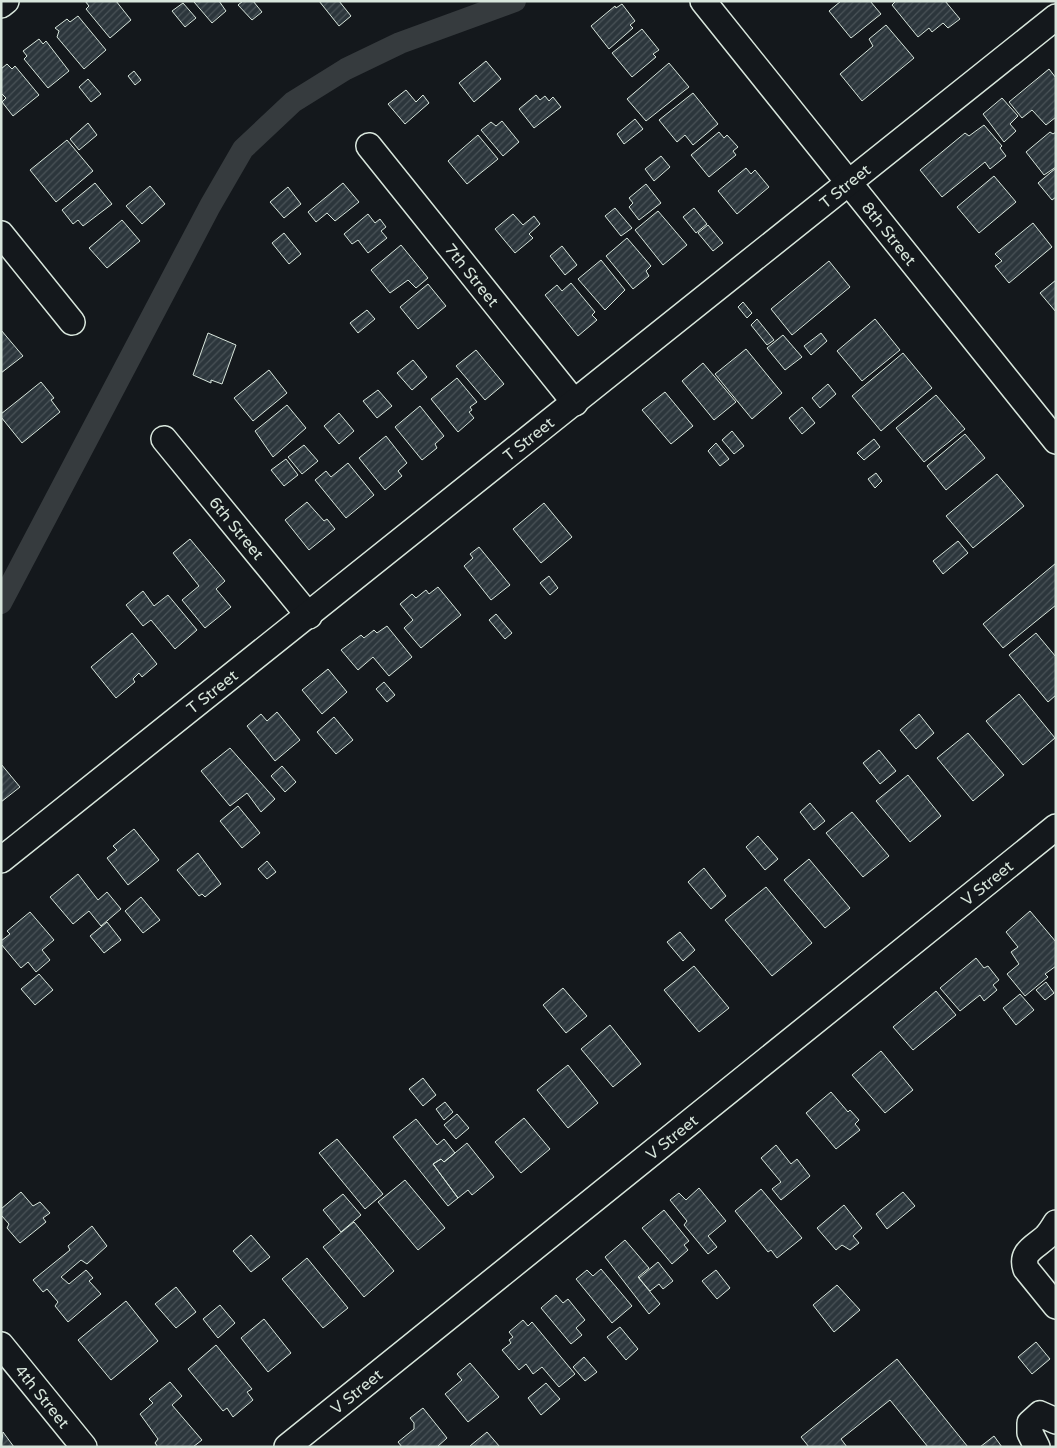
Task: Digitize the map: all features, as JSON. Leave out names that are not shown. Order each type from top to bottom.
[{"type":"street","points":[[1,5],[6,1]]},
{"type":"street","name":"8th Street","points":[[702,1],[1056,441]]},
{"type":"street","name":"T Street","points":[[1,860],[309,616],[1056,17]]},
{"type":"street","name":"7th Street","points":[[369,146],[575,403]]},
{"type":"street","points":[[1,234],[72,322]]},
{"type":"street","name":"6th Street","points":[[164,439],[309,616]]},
{"type":"street","name":"V Street","points":[[287,1447],[313,1439],[1056,827]]},
{"type":"street","points":[[1056,1223],[1047,1236],[1026,1253],[1024,1262],[1026,1269],[1056,1306]]},
{"type":"street","name":"4th Street","points":[[1,1345],[84,1447]]},
{"type":"street","points":[[1037,1447],[1030,1433],[1030,1423],[1040,1414],[1056,1421]]},
{"type":"building","points":[[85,1],[116,1],[131,20],[110,38],[86,9],[89,6]]},
{"type":"building","points":[[219,1],[226,11],[212,23],[194,2]]},
{"type":"building","points":[[243,1],[253,1],[262,12],[252,20],[238,5]]},
{"type":"building","points":[[319,1],[339,1],[351,16],[339,26]]},
{"type":"building","points":[[841,1],[870,1],[881,14],[851,38],[829,11]]},
{"type":"building","points":[[896,1],[945,1],[960,19],[948,28],[943,23],[932,32],[929,28],[918,37],[892,5]]},
{"type":"building","points":[[183,3],[196,18],[185,27],[172,11]]},
{"type":"building","points":[[622,4],[635,21],[630,25],[633,28],[609,49],[591,26],[615,6],[616,8]]},
{"type":"building","points":[[78,16],[106,50],[84,69],[57,37],[59,31],[55,28],[67,19],[70,22]]},
{"type":"building","points":[[886,25],[914,58],[862,101],[840,74],[873,46],[869,39]]},
{"type":"building","points":[[642,29],[659,50],[653,54],[656,57],[632,77],[612,53]]},
{"type":"building","points":[[39,39],[43,44],[46,41],[69,71],[48,88],[24,59],[27,56],[23,51]]},
{"type":"building","points":[[486,61],[501,79],[474,102],[459,83]]},
{"type":"building","points":[[669,63],[689,87],[646,121],[627,99]]},
{"type":"building","points":[[7,64],[12,69],[15,66],[39,95],[13,116],[2,102],[6,98],[1,93],[1,69]]},
{"type":"building","points":[[1049,69],[1056,78],[1056,117],[1046,125],[1032,110],[1022,118],[1009,102]]},
{"type":"building","points":[[134,71],[141,80],[135,85],[128,76]]},
{"type":"building","points":[[88,79],[101,94],[91,102],[79,87]]},
{"type":"building","points":[[406,90],[416,102],[423,95],[429,103],[405,124],[388,104]]},
{"type":"building","points":[[693,93],[718,124],[693,145],[685,135],[677,142],[659,120]]},
{"type":"building","points":[[536,95],[540,100],[545,96],[549,101],[553,97],[561,107],[534,128],[519,109]]},
{"type":"building","points":[[1002,98],[1018,116],[1010,124],[1016,131],[1004,142],[983,114]]},
{"type":"building","points":[[635,119],[643,129],[624,144],[617,134]]},
{"type":"building","points":[[502,121],[519,142],[503,156],[481,130],[491,122],[496,126]]},
{"type":"building","points":[[88,123],[97,135],[79,150],[70,139]]},
{"type":"building","points":[[984,125],[1002,146],[1000,148],[1006,156],[990,169],[985,162],[942,197],[920,170],[965,133],[969,136]]},
{"type":"building","points":[[719,132],[724,138],[727,135],[738,147],[733,151],[736,155],[709,177],[691,155]]},
{"type":"building","points":[[1050,132],[1053,134],[1056,132],[1056,167],[1044,175],[1026,152]]},
{"type":"building","points":[[478,135],[498,159],[467,184],[448,161]]},
{"type":"building","points":[[67,140],[93,171],[56,202],[30,170]]},
{"type":"building","points":[[661,156],[670,167],[654,181],[645,169]]},
{"type":"building","points":[[746,168],[751,174],[755,170],[769,187],[737,214],[718,191]]},
{"type":"building","points":[[1056,168],[1056,197],[1052,200],[1038,183]]},
{"type":"building","points":[[994,176],[1016,202],[979,233],[957,207]]},
{"type":"building","points":[[95,183],[112,204],[83,226],[78,220],[73,224],[62,210]]},
{"type":"building","points":[[343,183],[359,202],[335,221],[327,213],[316,222],[308,212]]},
{"type":"building","points":[[646,184],[661,203],[639,220],[629,207],[633,203],[629,198]]},
{"type":"building","points":[[150,186],[165,204],[142,224],[126,206]]},
{"type":"building","points":[[288,187],[301,204],[284,218],[270,202]]},
{"type":"building","points":[[615,208],[632,228],[621,236],[605,216]]},
{"type":"building","points":[[694,208],[707,224],[696,233],[683,217]]},
{"type":"building","points":[[658,211],[687,245],[663,265],[635,230]]},
{"type":"building","points":[[368,214],[375,223],[380,219],[386,227],[381,231],[387,238],[368,253],[358,240],[352,244],[344,234]]},
{"type":"building","points":[[513,214],[523,225],[534,216],[540,224],[529,234],[533,238],[515,253],[495,229]]},
{"type":"building","points":[[122,220],[140,241],[107,268],[89,248]]},
{"type":"building","points":[[1033,223],[1052,247],[1009,283],[995,266],[1002,261],[995,254]]},
{"type":"building","points":[[708,225],[723,243],[713,251],[698,233]]},
{"type":"building","points":[[284,233],[301,254],[289,264],[272,243]]},
{"type":"building","points":[[627,238],[651,266],[646,271],[649,276],[633,289],[606,256]]},
{"type":"building","points":[[401,245],[428,278],[416,288],[408,280],[390,293],[371,270]]},
{"type":"building","points":[[562,246],[577,265],[565,275],[550,256]]},
{"type":"building","points":[[601,260],[625,290],[605,310],[578,279]]},
{"type":"building","points":[[829,261],[850,287],[792,335],[771,309]]},
{"type":"building","points":[[1056,280],[1056,312],[1040,293]]},
{"type":"building","points":[[571,283],[595,312],[592,315],[597,320],[578,336],[545,295],[557,285],[562,291]]},
{"type":"building","points":[[428,284],[446,306],[418,329],[400,307]]},
{"type":"building","points":[[743,302],[752,313],[747,318],[738,307]]},
{"type":"building","points":[[367,310],[375,319],[358,333],[350,323]]},
{"type":"building","points":[[757,319],[774,340],[767,345],[751,325]]},
{"type":"building","points":[[875,319],[900,350],[862,381],[837,351]]},
{"type":"building","points":[[1,330],[23,356],[1,373]]},
{"type":"building","points":[[208,333],[236,345],[222,384],[211,380],[211,383],[193,375]]},
{"type":"building","points":[[821,333],[827,341],[811,355],[804,346]]},
{"type":"building","points":[[783,335],[802,357],[785,370],[767,348]]},
{"type":"building","points":[[746,349],[782,393],[752,419],[715,374]]},
{"type":"building","points":[[476,350],[504,384],[485,400],[456,366]]},
{"type":"building","points":[[903,353],[932,388],[881,431],[852,396]]},
{"type":"building","points":[[413,360],[427,377],[412,390],[397,373]]},
{"type":"building","points":[[703,363],[736,402],[714,420],[682,381]]},
{"type":"building","points":[[269,370],[287,393],[253,421],[234,398]]},
{"type":"building","points":[[457,378],[477,402],[470,407],[472,410],[469,412],[474,418],[458,432],[431,399]]},
{"type":"building","points":[[41,382],[54,398],[51,400],[60,412],[22,443],[1,417],[1,414]]},
{"type":"building","points":[[828,384],[836,394],[820,408],[812,398]]},
{"type":"building","points":[[378,390],[392,406],[377,418],[363,401]]},
{"type":"building","points":[[665,392],[693,426],[671,444],[642,410]]},
{"type":"building","points":[[936,395],[965,429],[924,462],[896,428]]},
{"type":"building","points":[[287,405],[306,428],[273,457],[255,431]]},
{"type":"building","points":[[420,406],[444,436],[435,444],[437,448],[422,460],[395,427]]},
{"type":"building","points":[[802,407],[815,423],[802,434],[789,418]]},
{"type":"building","points":[[339,413],[354,431],[339,444],[324,426]]},
{"type":"building","points":[[732,431],[744,446],[734,454],[722,440]]},
{"type":"building","points":[[965,434],[985,458],[946,490],[927,466]]},
{"type":"building","points":[[386,436],[407,463],[398,471],[402,476],[385,490],[359,458]]},
{"type":"building","points":[[874,439],[880,447],[864,460],[857,453]]},
{"type":"building","points":[[716,443],[729,459],[720,466],[708,451]]},
{"type":"building","points":[[304,445],[318,461],[302,474],[288,457]]},
{"type":"building","points":[[286,459],[298,475],[284,486],[271,470]]},
{"type":"building","points":[[348,463],[374,495],[346,518],[315,480],[326,471],[331,477]]},
{"type":"building","points":[[876,473],[882,481],[875,488],[868,479]]},
{"type":"building","points":[[997,474],[1024,506],[973,548],[946,516]]},
{"type":"building","points":[[307,502],[324,521],[327,519],[335,529],[309,550],[285,520]]},
{"type":"building","points":[[544,503],[572,537],[541,563],[513,529]]},
{"type":"building","points":[[190,539],[225,581],[216,589],[231,607],[205,628],[182,600],[199,586],[173,553]]},
{"type":"building","points":[[958,541],[968,553],[943,574],[933,561]]},
{"type":"building","points":[[479,547],[510,585],[491,600],[464,566],[473,558],[470,554]]},
{"type":"building","points":[[1056,563],[1056,605],[1003,648],[983,624]]},
{"type":"building","points":[[549,576],[558,588],[550,595],[540,583]]},
{"type":"building","points":[[438,587],[461,615],[421,648],[404,628],[413,620],[400,604],[412,594],[416,598],[426,590],[429,594]]},
{"type":"building","points":[[143,591],[154,606],[168,595],[197,630],[175,649],[151,620],[143,626],[126,605]]},
{"type":"building","points":[[496,614],[512,633],[505,639],[489,620]]},
{"type":"building","points":[[387,626],[412,657],[389,676],[373,657],[358,670],[341,650],[361,635],[364,638],[374,630],[377,633]]},
{"type":"building","points":[[132,633],[157,664],[142,677],[139,673],[133,679],[135,682],[116,698],[91,667]]},
{"type":"building","points":[[1036,633],[1056,657],[1056,695],[1048,702],[1009,655]]},
{"type":"building","points":[[328,669],[347,692],[322,714],[302,690]]},
{"type":"building","points":[[384,682],[395,695],[387,702],[376,689]]},
{"type":"building","points":[[1019,694],[1055,738],[1023,765],[986,721]]},
{"type":"building","points":[[277,712],[300,740],[275,761],[247,726],[261,714],[267,721]]},
{"type":"building","points":[[919,714],[934,733],[916,749],[900,730]]},
{"type":"building","points":[[334,717],[353,740],[336,754],[317,732]]},
{"type":"building","points":[[968,733],[1004,775],[973,801],[937,758]]},
{"type":"building","points":[[230,748],[275,799],[261,812],[247,793],[230,806],[201,771]]},
{"type":"building","points":[[879,750],[896,771],[880,784],[863,763]]},
{"type":"building","points":[[1,764],[20,787],[1,802]]},
{"type":"building","points":[[282,766],[296,782],[285,792],[271,776]]},
{"type":"building","points":[[908,775],[941,816],[910,842],[876,801]]},
{"type":"building","points":[[810,803],[825,821],[814,830],[800,812]]},
{"type":"building","points":[[238,806],[260,833],[242,848],[220,821]]},
{"type":"building","points":[[852,812],[889,856],[863,877],[826,833]]},
{"type":"building","points":[[134,829],[159,860],[128,885],[107,858],[117,850],[113,846]]},
{"type":"building","points":[[758,836],[778,859],[765,870],[746,847]]},
{"type":"building","points":[[198,853],[221,884],[205,897],[202,894],[199,896],[177,870]]},
{"type":"building","points":[[809,859],[850,908],[825,928],[784,880]]},
{"type":"building","points":[[267,861],[276,872],[267,879],[258,869]]},
{"type":"building","points":[[704,868],[726,896],[711,909],[688,882]]},
{"type":"building","points":[[78,874],[98,900],[107,892],[121,909],[101,926],[89,911],[73,924],[50,897]]},
{"type":"building","points":[[766,887],[812,943],[772,976],[725,920]]},
{"type":"building","points":[[141,897],[160,920],[143,933],[125,911]]},
{"type":"building","points":[[1030,911],[1056,942],[1056,966],[1045,974],[1048,977],[1025,996],[1007,974],[1019,964],[1011,952],[1018,947],[1006,932]]},
{"type":"building","points":[[30,912],[54,940],[42,950],[50,960],[36,972],[28,962],[21,968],[1,944],[1,941],[10,934],[7,931]]},
{"type":"building","points":[[107,922],[121,940],[104,953],[90,936]]},
{"type":"building","points":[[680,932],[695,950],[683,961],[667,942]]},
{"type":"building","points":[[976,958],[984,968],[988,966],[999,980],[993,985],[997,990],[984,1001],[980,995],[960,1011],[940,988]]},
{"type":"building","points":[[694,966],[729,1008],[699,1032],[664,990]]},
{"type":"building","points":[[39,974],[53,990],[35,1005],[21,989]]},
{"type":"building","points":[[1046,982],[1054,993],[1045,1000],[1036,990]]},
{"type":"building","points":[[563,988],[587,1016],[566,1033],[543,1005]]},
{"type":"building","points":[[936,991],[956,1015],[913,1050],[893,1027]]},
{"type":"building","points":[[1020,994],[1034,1010],[1016,1025],[1003,1008]]},
{"type":"building","points":[[610,1025],[641,1064],[613,1087],[581,1049]]},
{"type":"building","points":[[881,1051],[913,1090],[885,1113],[852,1075]]},
{"type":"building","points":[[568,1065],[598,1103],[568,1128],[537,1090]]},
{"type":"building","points":[[423,1078],[436,1095],[423,1106],[409,1089]]},
{"type":"building","points":[[831,1092],[848,1112],[850,1110],[859,1120],[855,1124],[860,1130],[836,1149],[806,1113]]},
{"type":"building","points":[[445,1102],[453,1112],[444,1120],[436,1109]]},
{"type":"building","points":[[457,1114],[469,1128],[456,1139],[444,1125]]},
{"type":"building","points":[[524,1118],[550,1149],[521,1173],[495,1142]]},
{"type":"building","points":[[416,1119],[437,1145],[444,1139],[455,1153],[444,1162],[441,1159],[433,1164],[458,1198],[448,1206],[393,1137]]},
{"type":"building","points":[[337,1139],[383,1194],[365,1209],[319,1153]]},
{"type":"building","points":[[467,1143],[494,1177],[472,1195],[468,1190],[458,1198],[433,1164],[441,1159],[444,1162]]},
{"type":"building","points":[[776,1145],[791,1164],[797,1159],[810,1176],[781,1200],[772,1189],[781,1182],[761,1158]]},
{"type":"building","points":[[405,1180],[445,1228],[418,1250],[378,1202]]},
{"type":"building","points":[[699,1188],[726,1221],[708,1236],[717,1247],[708,1254],[684,1225],[687,1221],[670,1200],[679,1193],[686,1200]]},
{"type":"building","points":[[761,1189],[802,1238],[777,1258],[771,1250],[768,1252],[735,1211]]},
{"type":"building","points":[[21,1192],[33,1206],[40,1202],[50,1213],[43,1218],[46,1222],[20,1243],[7,1228],[9,1224],[1,1215],[1,1209]]},
{"type":"building","points":[[903,1192],[915,1206],[887,1229],[876,1214]]},
{"type":"building","points":[[343,1194],[361,1215],[341,1232],[323,1210]]},
{"type":"building","points":[[844,1205],[862,1228],[853,1236],[859,1243],[850,1250],[842,1245],[836,1250],[817,1228]]},
{"type":"building","points":[[664,1210],[689,1241],[684,1245],[688,1250],[672,1264],[642,1228]]},
{"type":"building","points":[[354,1222],[394,1271],[364,1297],[323,1247]]},
{"type":"building","points":[[92,1226],[107,1246],[87,1264],[81,1260],[61,1277],[69,1284],[86,1270],[93,1278],[89,1281],[101,1294],[68,1322],[55,1306],[58,1302],[47,1289],[43,1292],[33,1280],[70,1250],[68,1246]]},
{"type":"building","points":[[251,1235],[270,1257],[251,1272],[233,1251]]},
{"type":"building","points":[[625,1240],[649,1268],[638,1277],[660,1304],[649,1314],[605,1257]]},
{"type":"building","points":[[307,1258],[348,1308],[323,1328],[282,1279]]},
{"type":"building","points":[[658,1262],[673,1281],[663,1289],[659,1284],[650,1291],[639,1278]]},
{"type":"building","points":[[601,1269],[632,1306],[612,1323],[576,1279],[587,1270],[593,1276]]},
{"type":"building","points":[[716,1270],[730,1288],[717,1299],[702,1281]]},
{"type":"building","points":[[837,1285],[860,1310],[834,1332],[813,1305]]},
{"type":"building","points":[[176,1287],[196,1312],[176,1328],[155,1304]]},
{"type":"building","points":[[556,1295],[563,1303],[568,1299],[585,1320],[576,1328],[582,1335],[571,1344],[541,1308]]},
{"type":"building","points":[[126,1301],[158,1341],[111,1380],[78,1340]]},
{"type":"building","points":[[220,1305],[235,1323],[218,1338],[203,1319]]},
{"type":"building","points":[[264,1319],[291,1353],[268,1372],[241,1338]]},
{"type":"building","points":[[523,1320],[528,1326],[532,1322],[575,1374],[559,1387],[542,1367],[533,1374],[526,1364],[519,1370],[502,1350],[511,1343],[509,1340],[513,1337],[509,1332]]},
{"type":"building","points":[[620,1327],[638,1349],[626,1360],[607,1337]]},
{"type":"building","points":[[1036,1342],[1050,1359],[1032,1374],[1018,1357]]},
{"type":"building","points":[[216,1345],[252,1389],[247,1392],[253,1400],[233,1417],[227,1408],[223,1411],[188,1369]]},
{"type":"building","points":[[584,1357],[597,1372],[585,1381],[573,1367]]},
{"type":"building","points":[[897,1359],[968,1447],[928,1447],[890,1400],[841,1439],[847,1447],[809,1447],[801,1437]]},
{"type":"building","points":[[470,1363],[499,1397],[468,1422],[445,1394],[462,1380],[457,1374]]},
{"type":"building","points":[[170,1382],[182,1396],[172,1405],[202,1440],[193,1447],[158,1447],[155,1443],[158,1439],[140,1414],[153,1403],[149,1399]]},
{"type":"building","points":[[546,1383],[560,1399],[541,1415],[528,1398]]},
{"type":"building","points":[[423,1408],[447,1438],[437,1447],[402,1447],[398,1442],[414,1429],[414,1423],[410,1418]]},
{"type":"building","points":[[3,1432],[14,1447],[1,1447]]},
{"type":"building","points":[[487,1432],[500,1447],[470,1446]]},
{"type":"building","points":[[994,1436],[1002,1447],[980,1447]]},
{"type":"waterway","points":[[1,603],[210,206],[243,149],[293,102],[346,69],[400,43],[515,1]]}]
